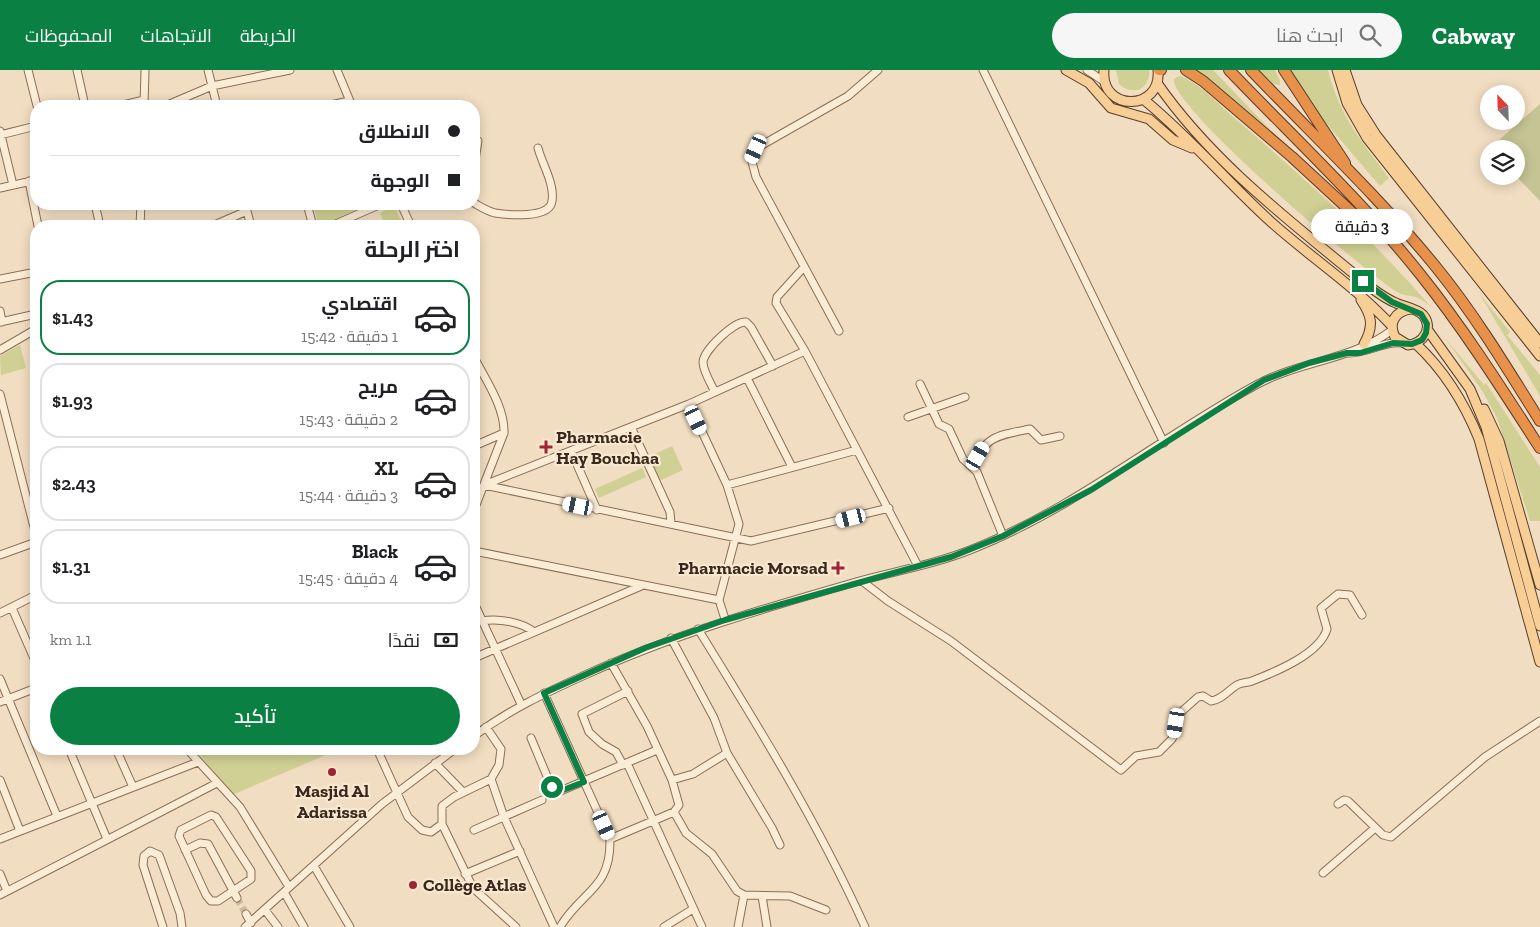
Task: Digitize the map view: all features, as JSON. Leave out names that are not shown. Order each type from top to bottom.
[{"type":"highway","points":[[1186,70],[1203,81],[1298,162],[1357,217],[1384,232]]},
{"type":"highway","points":[[1229,70],[1384,232],[1420,274],[1472,343],[1540,448]]},
{"type":"highway","points":[[1251,70],[1409,235],[1482,329],[1540,420]]},
{"type":"highway","points":[[1284,70],[1310,111],[1335,144],[1350,173]]},
{"type":"main road","points":[[1066,70],[1089,83],[1111,108],[1149,119],[1173,140],[1195,148]]},
{"type":"main road","points":[[1104,70],[1104,82],[1113,96],[1122,101],[1133,102],[1143,100],[1154,90],[1159,70]]},
{"type":"main road","points":[[1336,70],[1347,103],[1367,138],[1540,356]]},
{"type":"main road","points":[[1345,70],[1357,105],[1376,136],[1540,343]]},
{"type":"main road","points":[[1157,83],[1180,114],[1208,145],[1296,226],[1376,292],[1421,314],[1425,318],[1427,330],[1490,420],[1499,442],[1540,585]]},
{"type":"main road","points":[[1143,100],[1164,116],[1271,222],[1354,289],[1392,328],[1395,337],[1401,343],[1416,344],[1422,340],[1427,330]]},
{"type":"main road","points":[[1354,289],[1369,313],[1372,322],[1370,332],[1364,344]]},
{"type":"main road","points":[[1392,328],[1400,312],[1411,309]]},
{"type":"main road","points":[[1416,344],[1446,375],[1464,406],[1479,439],[1540,662]]},
{"type":"main road","points":[[1470,390],[1491,442],[1540,626]]},
{"type":"street","points":[[28,70],[36,100]]},
{"type":"street","points":[[77,70],[84,100]]},
{"type":"street","points":[[144,100],[145,70]]},
{"type":"street","points":[[208,70],[216,100]]},
{"type":"street","points":[[178,100],[212,86],[290,70]]},
{"type":"street","points":[[337,70],[350,100]]},
{"type":"street","points":[[839,331],[756,177],[751,158],[756,149],[768,140],[848,96],[878,70]]},
{"type":"street","points":[[983,70],[1164,443]]},
{"type":"street","points":[[1087,70],[1104,82]]},
{"type":"street","points":[[13,185],[0,134],[30,127]]},
{"type":"street","points":[[480,205],[495,213],[529,214],[547,210],[552,204],[552,196],[538,148]]},
{"type":"street","points":[[0,188],[30,182]]},
{"type":"street","points":[[223,220],[242,210]]},
{"type":"street","points":[[345,220],[367,210]]},
{"type":"street","points":[[804,267],[775,299],[805,351],[918,566]]},
{"type":"street","points":[[0,279],[30,273]]},
{"type":"street","points":[[0,311],[1,322],[30,315]]},
{"type":"street","points":[[715,392],[704,368],[704,358],[715,344],[737,324],[746,322],[751,327],[773,366]]},
{"type":"street","points":[[480,732],[521,704],[671,638],[725,620],[951,557],[1003,536],[1091,490],[1264,380],[1309,363],[1347,353],[1392,328]]},
{"type":"street","points":[[0,350],[30,333]]},
{"type":"street","points":[[1347,353],[1360,353],[1389,344],[1401,343]]},
{"type":"street","points":[[484,485],[689,404],[805,351]]},
{"type":"street","points":[[480,495],[504,433],[500,409],[481,372]]},
{"type":"street","points":[[748,378],[792,468]]},
{"type":"street","points":[[920,384],[939,424],[950,431],[963,459],[976,469],[1003,536]]},
{"type":"street","points":[[0,394],[30,512]]},
{"type":"street","points":[[908,417],[965,398]]},
{"type":"street","points":[[689,404],[726,485],[739,524],[719,600],[725,620]]},
{"type":"street","points":[[631,427],[670,512],[671,523]]},
{"type":"street","points":[[976,469],[978,456],[985,443],[992,439],[1030,429],[1041,440],[1060,436]]},
{"type":"street","points":[[480,443],[504,433]]},
{"type":"street","points":[[726,485],[857,450]]},
{"type":"street","points":[[571,451],[597,510]]},
{"type":"street","points":[[484,485],[751,541],[889,508]]},
{"type":"street","points":[[0,555],[30,544]]},
{"type":"street","points":[[480,552],[641,586],[719,600]]},
{"type":"street","points":[[862,581],[888,601],[951,641],[1121,770],[1136,756],[1159,752],[1172,739],[1180,713],[1198,697],[1204,696],[1211,701],[1221,699],[1238,684],[1255,680],[1290,664],[1316,646],[1327,629],[1320,608],[1338,594],[1346,593],[1350,595],[1362,615]]},
{"type":"street","points":[[480,656],[641,586]]},
{"type":"street","points":[[0,613],[30,598]]},
{"type":"street","points":[[12,608],[30,641]]},
{"type":"street","points":[[480,616],[521,704]]},
{"type":"street","points":[[482,621],[491,619],[519,625],[534,632]]},
{"type":"street","points":[[698,629],[770,745],[817,828],[865,927]]},
{"type":"street","points":[[671,638],[714,718],[727,753],[772,828],[780,845]]},
{"type":"street","points":[[610,839],[674,812],[679,805],[672,780],[628,691],[611,663]]},
{"type":"street","points":[[0,679],[30,752]]},
{"type":"street","points":[[0,702],[30,690]]},
{"type":"street","points":[[628,691],[582,714],[589,732],[602,744],[616,752],[625,764],[655,821],[702,927]]},
{"type":"street","points":[[544,693],[610,839],[610,856],[601,881],[570,912],[560,927]]},
{"type":"street","points":[[1338,804],[1344,800],[1348,801],[1375,828],[1387,837],[1391,836],[1485,757],[1540,721]]},
{"type":"street","points":[[486,727],[502,749],[499,765],[491,779],[463,792],[442,806],[442,824],[473,888],[516,927]]},
{"type":"street","points":[[530,738],[558,792],[657,750]]},
{"type":"street","points":[[672,780],[692,774],[727,753]]},
{"type":"street","points":[[31,755],[57,816]]},
{"type":"street","points":[[72,755],[107,839]]},
{"type":"street","points":[[120,755],[133,787]]},
{"type":"street","points":[[192,755],[240,807],[286,889],[304,927]]},
{"type":"street","points":[[380,755],[408,817],[426,832],[431,832],[442,824]]},
{"type":"street","points":[[248,925],[397,791],[446,755]]},
{"type":"street","points":[[0,839],[198,762]]},
{"type":"street","points":[[435,763],[463,792]]},
{"type":"street","points":[[491,779],[504,817],[554,927]]},
{"type":"street","points":[[0,780],[20,831]]},
{"type":"street","points":[[0,874],[4,893],[217,783]]},
{"type":"street","points":[[474,830],[542,800]]},
{"type":"street","points":[[674,812],[686,833],[710,851],[733,886],[744,895],[790,896],[826,910]]},
{"type":"street","points":[[206,816],[216,817],[251,870],[251,879],[235,895],[218,902],[211,900],[206,895],[185,850],[179,836],[181,830],[206,816]]},
{"type":"street","points":[[1323,873],[1375,828]]},
{"type":"street","points":[[185,850],[200,843],[208,844],[235,895]]},
{"type":"street","points":[[163,927],[143,865],[144,856],[150,851],[159,855],[180,913],[182,927]]},
{"type":"street","points":[[465,874],[520,851]]},
{"type":"street","points":[[314,866],[350,927]]},
{"type":"street","points":[[738,927],[744,895]]},
{"type":"street","points":[[762,896],[767,927]]},
{"type":"street","points":[[664,927],[693,909]]},
{"type":"street","points":[[265,910],[278,927]]},
{"type":"street","points":[[246,914],[248,925]]},
{"type":"green space","points":[[1116,70],[1149,70],[1149,77],[1140,89],[1129,90],[1119,84]]},
{"type":"green space","points":[[1195,70],[1213,70],[1286,146]]},
{"type":"green space","points":[[1258,70],[1275,70],[1280,80],[1280,85],[1272,84]]},
{"type":"green space","points":[[1288,70],[1328,70],[1332,86],[1345,114],[1361,140],[1389,178],[1380,186],[1307,101]]},
{"type":"green space","points":[[1179,76],[1203,90],[1314,188],[1386,258],[1431,307],[1418,298],[1399,293],[1378,278],[1272,188],[1202,121],[1181,95],[1174,79]]},
{"type":"green space","points":[[1540,104],[1540,201],[1525,185],[1525,140],[1499,140],[1510,130],[1525,130],[1525,117]]},
{"type":"green space","points":[[315,210],[355,210],[332,220],[317,220]]},
{"type":"green space","points":[[386,210],[396,210],[401,220],[383,220],[380,213]]},
{"type":"green space","points":[[1479,293],[1510,332],[1507,335],[1540,375],[1540,396]]},
{"type":"green space","points":[[1445,338],[1484,385],[1486,383],[1540,467],[1540,521],[1530,521],[1497,418],[1483,392]]},
{"type":"green space","points":[[20,345],[26,368],[1,375],[0,356]]},
{"type":"green space","points":[[672,446],[683,470],[659,481],[648,457]]},
{"type":"green space","points":[[642,468],[646,477],[599,498],[595,489]]},
{"type":"green space","points":[[200,755],[326,755],[232,795]]},
{"type":"tunnel","points":[[237,898],[246,914]]},
{"type":"place","name":"Pharmacie Hay Bouchaa","points":[[546,447]]},
{"type":"place","name":"Pharmacie Morsad","points":[[838,568]]},
{"type":"place","name":"Masjid Al Adarissa","points":[[332,772]]},
{"type":"place","name":"Collège Atlas","points":[[413,885]]},
{"type":"route","points":[[552,787],[558,792],[584,782],[544,693],[645,648],[725,620],[951,557],[976,548],[1091,490],[1129,464],[1264,380],[1309,363],[1347,353],[1360,353],[1398,342],[1408,345],[1416,344],[1422,340],[1427,330],[1425,318],[1416,311],[1392,302],[1363,281]]}]
